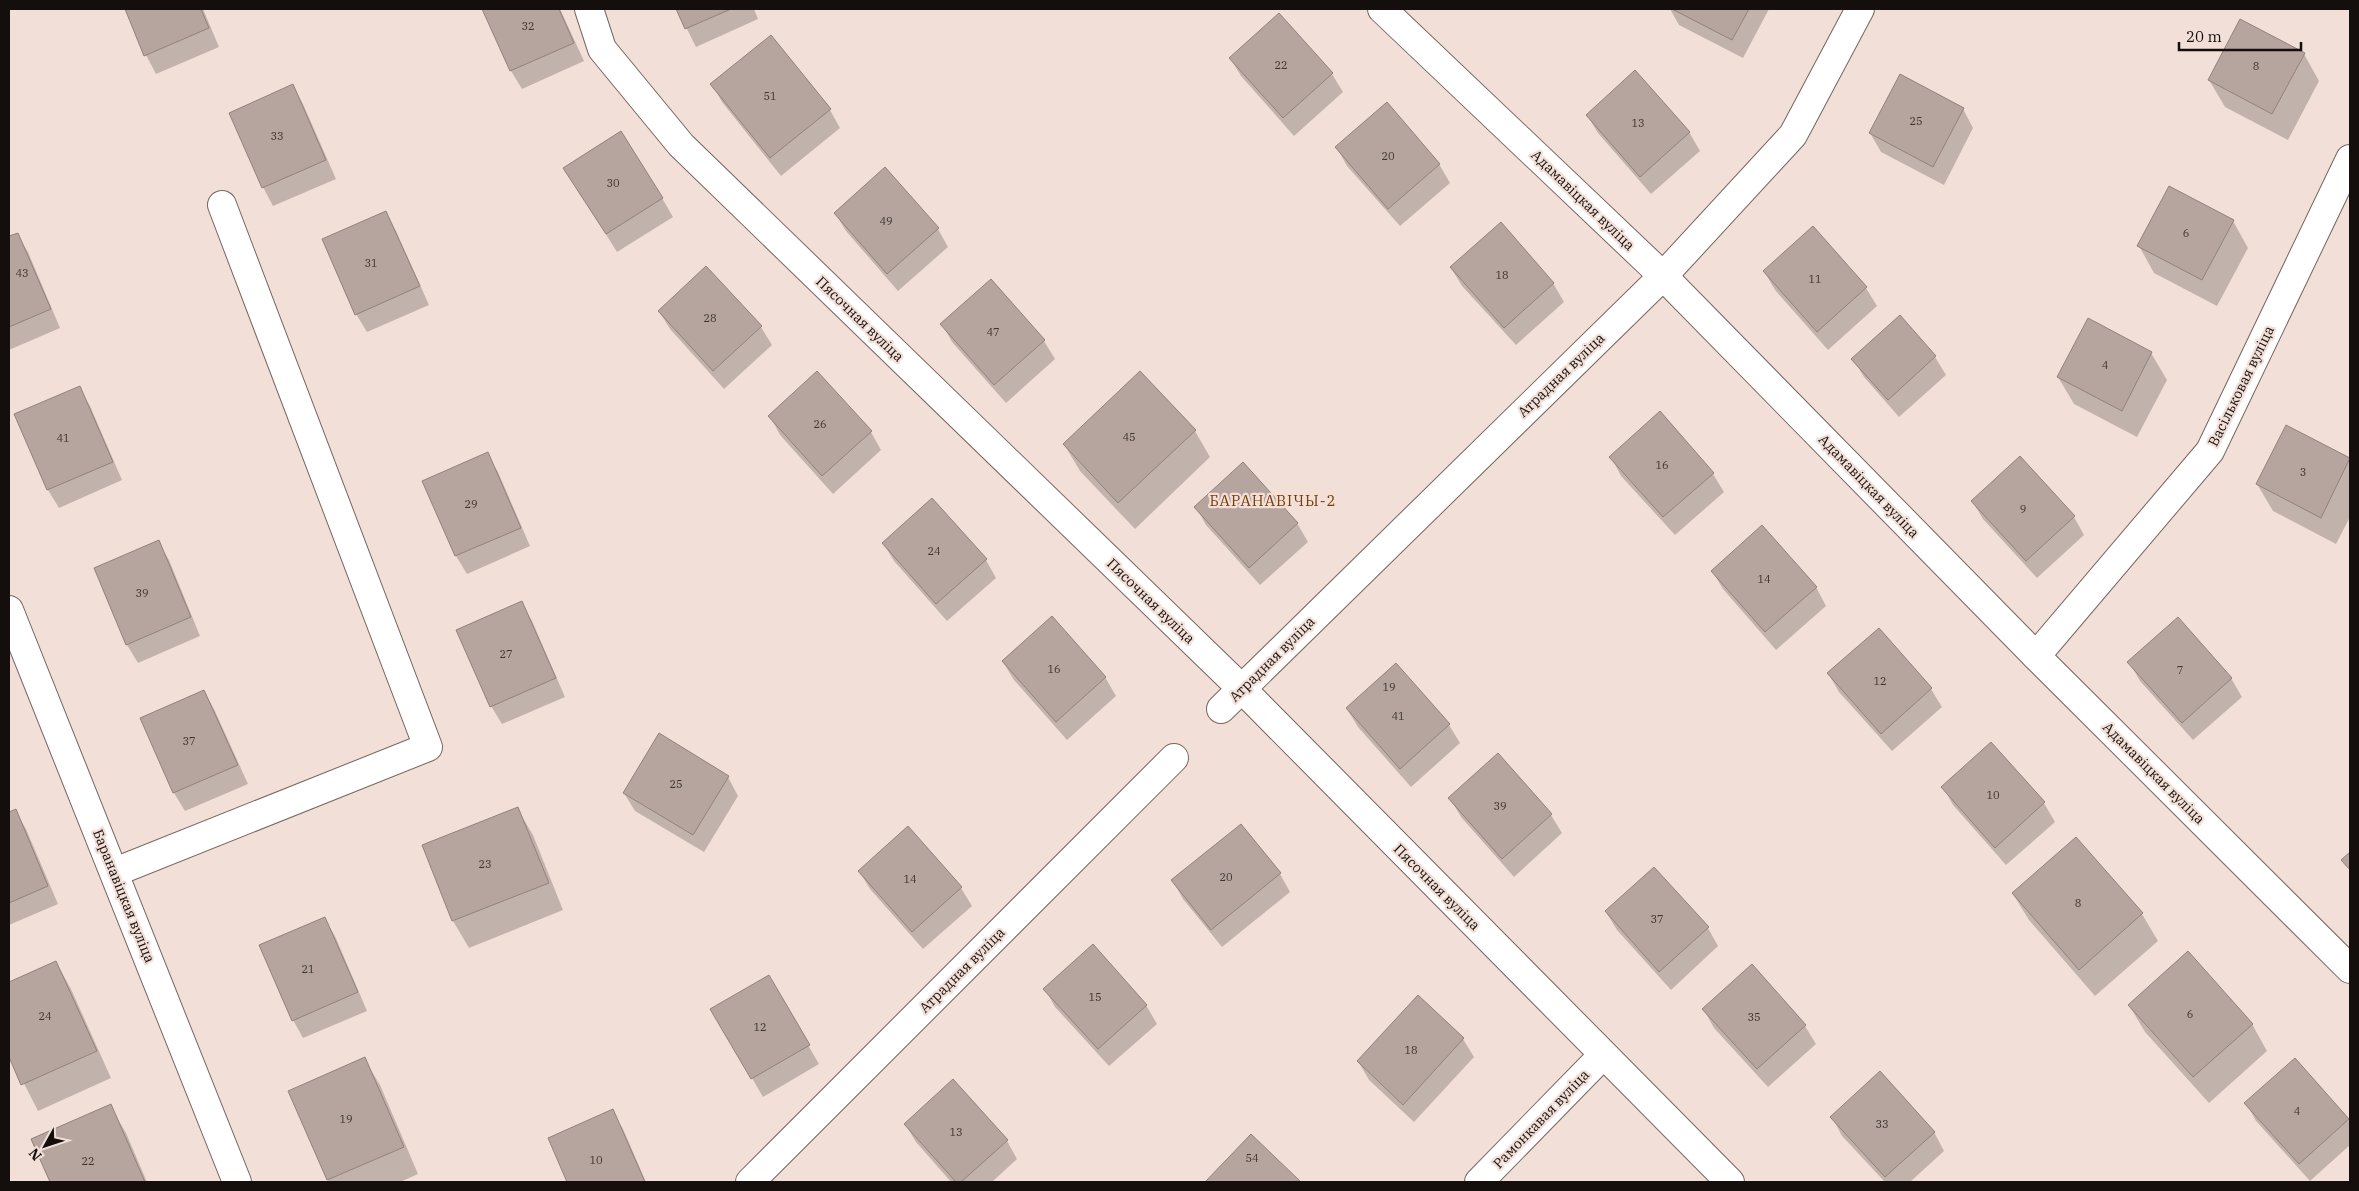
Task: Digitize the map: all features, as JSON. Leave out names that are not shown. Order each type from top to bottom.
[{"type":"street","name":"Пясочная вуліца","points":[[590,9],[602,49],[681,146],[1241,688],[1730,1182]]},
{"type":"street","name":"Адамавіцкая вуліца","points":[[1382,9],[1663,276],[2036,656],[2350,968]]},
{"type":"street","name":"Атрадная вуліца","points":[[1221,709],[1663,276],[1793,135],[1860,9]]},
{"type":"street","name":"Васільковая вуліца","points":[[2036,656],[2210,451],[2350,159]]},
{"type":"street","points":[[115,872],[428,746],[222,205]]},
{"type":"street","name":"Баранавіцкая вуліца","points":[[9,610],[237,1182]]},
{"type":"street","name":"Атрадная вуліца","points":[[750,1182],[1174,758]]},
{"type":"street","name":"Рамонкавая вуліца","points":[[1479,1182],[1604,1055]]},
{"type":"building","points":[[125,9],[201,9],[209,28],[144,56]]},
{"type":"building","points":[[482,9],[559,9],[574,43],[510,71]]},
{"type":"building","points":[[676,9],[731,9],[685,29]]},
{"type":"building","points":[[1672,9],[1749,9],[1732,40]]},
{"type":"building","points":[[1279,13],[1333,73],[1283,118],[1229,58]]},
{"type":"building","points":[[2240,19],[2305,53],[2272,114],[2208,80]]},
{"type":"building","points":[[771,35],[831,109],[770,158],[710,84]]},
{"type":"building","points":[[1635,70],[1690,132],[1640,177],[1586,115]]},
{"type":"building","points":[[1900,74],[1964,108],[1933,167],[1869,133]]},
{"type":"building","points":[[293,84],[326,160],[262,188],[229,113]]},
{"type":"building","points":[[1387,102],[1440,164],[1388,209],[1335,147]]},
{"type":"building","points":[[621,131],[663,198],[606,234],[563,168]]},
{"type":"building","points":[[885,167],[939,228],[887,274],[834,213]]},
{"type":"building","points":[[2169,186],[2234,220],[2202,280],[2137,246]]},
{"type":"building","points":[[386,211],[420,286],[355,315],[322,239]]},
{"type":"building","points":[[1501,222],[1554,283],[1504,328],[1450,267]]},
{"type":"building","points":[[1813,226],[1867,287],[1817,332],[1763,271]]},
{"type":"building","points":[[18,233],[51,309],[9,327],[9,236]]},
{"type":"building","points":[[706,266],[762,326],[713,371],[658,311]]},
{"type":"building","points":[[991,279],[1045,340],[994,385],[940,324]]},
{"type":"building","points":[[1900,315],[1936,356],[1888,400],[1851,359]]},
{"type":"building","points":[[2088,318],[2152,352],[2122,411],[2057,377]]},
{"type":"building","points":[[817,371],[872,431],[822,476],[768,416]]},
{"type":"building","points":[[1140,371],[1196,430],[1118,503],[1063,444]]},
{"type":"building","points":[[80,386],[113,462],[47,490],[14,414]]},
{"type":"building","points":[[1660,411],[1714,473],[1663,517],[1609,457]]},
{"type":"building","points":[[2286,425],[2350,458],[2321,518],[2256,484]]},
{"type":"building","points":[[488,452],[521,528],[455,556],[422,481]]},
{"type":"building","points":[[2020,456],[2075,516],[2026,561],[1971,501]]},
{"type":"building","points":[[1243,462],[1298,523],[1249,568],[1194,507]]},
{"type":"building","points":[[932,498],[987,559],[936,604],[882,543]]},
{"type":"building","points":[[1762,525],[1817,587],[1765,632],[1711,571]]},
{"type":"building","points":[[159,540],[191,617],[126,645],[94,568]]},
{"type":"building","points":[[522,601],[556,678],[490,707],[456,630]]},
{"type":"building","points":[[1052,616],[1106,677],[1056,722],[1002,661]]},
{"type":"building","points":[[2178,617],[2232,678],[2182,723],[2127,662]]},
{"type":"building","points":[[1879,628],[1932,688],[1881,734],[1827,673]]},
{"type":"building","points":[[1396,663],[1450,724],[1400,769],[1346,708]]},
{"type":"building","points":[[204,690],[238,765],[173,793],[140,718]]},
{"type":"building","points":[[659,733],[729,776],[693,835],[623,793]]},
{"type":"building","points":[[1991,742],[2045,802],[1995,848],[1941,787]]},
{"type":"building","points":[[1498,753],[1552,814],[1502,859],[1448,798]]},
{"type":"building","points":[[518,807],[549,883],[452,921],[422,845]]},
{"type":"building","points":[[16,809],[48,886],[9,903],[9,812]]},
{"type":"building","points":[[1241,824],[1281,873],[1211,930],[1171,880]]},
{"type":"building","points":[[908,826],[962,887],[912,932],[858,871]]},
{"type":"building","points":[[2076,837],[2143,913],[2079,970],[2012,893]]},
{"type":"building","points":[[2350,852],[2350,870],[2341,860]]},
{"type":"building","points":[[1654,867],[1709,927],[1659,972],[1605,911]]},
{"type":"building","points":[[325,917],[358,992],[292,1021],[259,945]]},
{"type":"building","points":[[1093,944],[1147,1005],[1098,1049],[1043,989]]},
{"type":"building","points":[[2188,951],[2253,1024],[2193,1077],[2128,1005]]},
{"type":"building","points":[[56,961],[97,1051],[21,1085],[9,1057],[9,982]]},
{"type":"building","points":[[1752,964],[1806,1025],[1757,1069],[1702,1009]]},
{"type":"building","points":[[769,975],[810,1045],[751,1079],[710,1009]]},
{"type":"building","points":[[1418,995],[1464,1038],[1403,1105],[1357,1061]]},
{"type":"building","points":[[365,1057],[404,1147],[327,1180],[288,1091]]},
{"type":"building","points":[[2295,1058],[2349,1119],[2299,1164],[2244,1103]]},
{"type":"building","points":[[1880,1071],[1935,1132],[1885,1177],[1830,1117]]},
{"type":"building","points":[[953,1079],[1008,1140],[961,1182],[956,1182],[904,1124]]},
{"type":"building","points":[[111,1104],[145,1182],[50,1182],[31,1139]]},
{"type":"building","points":[[613,1109],[645,1182],[567,1182],[548,1138]]},
{"type":"building","points":[[1251,1134],[1301,1182],[1205,1182]]},
{"type":"district","name":"БАРАНАВІЧЫ-2","points":[[1273,501]]}]
